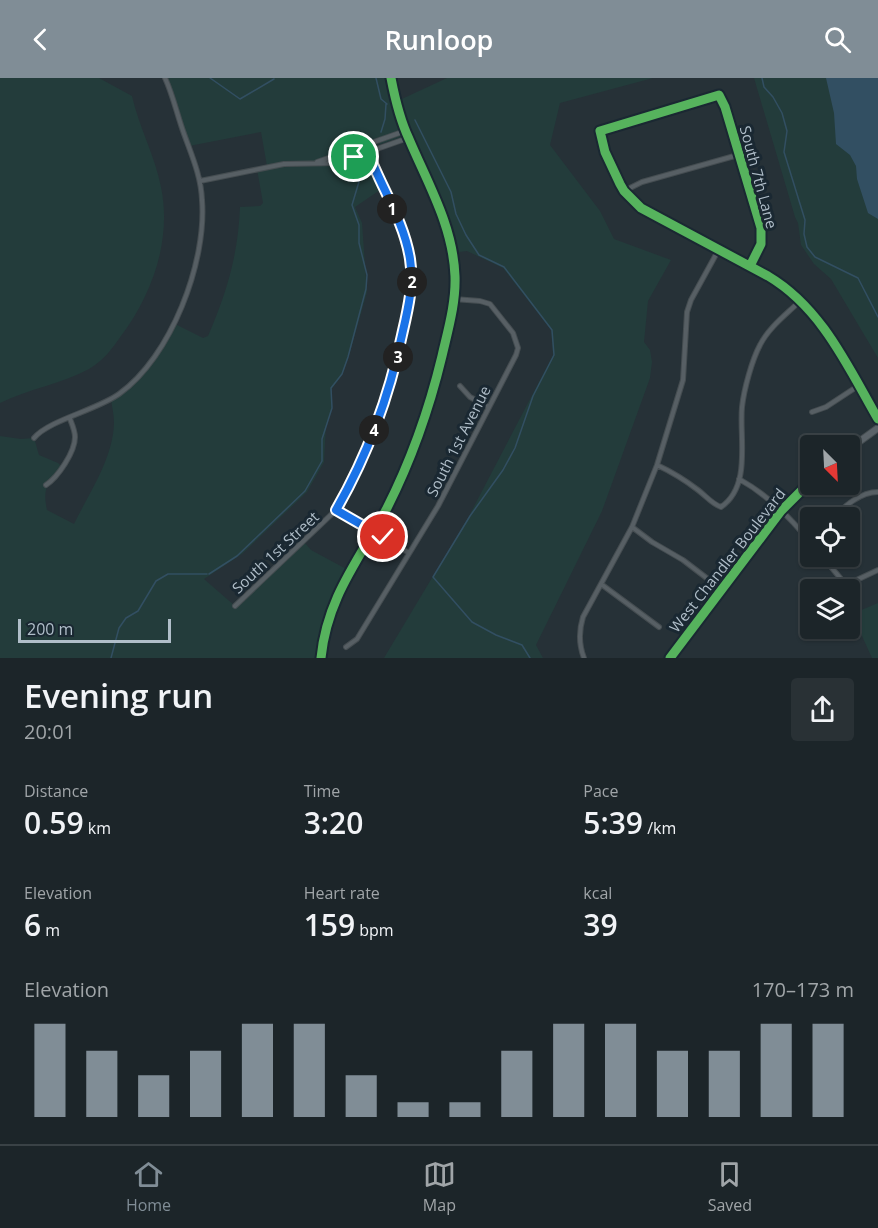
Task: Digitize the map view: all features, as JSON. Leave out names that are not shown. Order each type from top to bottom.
[{"type":"main road","points":[[860,441],[878,428]]},
{"type":"main road","name":"West Chandler Boulevard","points":[[670,658],[781,511],[800,492]]},
{"type":"street","points":[[34,438],[39,432],[111,399],[132,383],[175,324],[193,273],[201,242],[203,216],[200,181],[165,78]]},
{"type":"street","points":[[321,658],[325,629],[333,605],[346,578],[374,532],[407,465],[427,413],[446,342],[454,299],[454,262],[448,231],[405,130],[396,102],[392,78]]},
{"type":"street","name":"South 7th Lane","points":[[624,191],[609,162],[600,131],[719,95],[725,106],[761,228],[761,243],[750,266]]},
{"type":"street","points":[[314,163],[405,130]]},
{"type":"street","points":[[200,181],[284,164],[337,163],[408,138]]},
{"type":"street","name":"South 1st Street","points":[[235,606],[336,510],[357,468],[386,397],[395,368],[411,288],[412,272],[406,242],[366,145]]},
{"type":"street","points":[[738,155],[642,182],[624,191],[641,208],[784,285],[801,300],[819,320],[878,419]]},
{"type":"street","points":[[584,658],[580,645],[581,624],[632,527],[657,465],[683,380],[687,312],[718,249]]},
{"type":"street","name":"South 1st Avenue","points":[[346,647],[357,639],[438,506],[512,364],[518,348],[513,333],[490,304],[454,299]]},
{"type":"street","points":[[657,465],[675,473],[715,505],[721,507],[728,502],[739,479],[742,462],[742,404],[758,350],[770,331],[801,300]]},
{"type":"street","points":[[460,386],[470,397],[489,407]]},
{"type":"street","points":[[812,412],[826,407],[858,386]]},
{"type":"street","points":[[46,485],[56,479],[75,442],[70,418]]},
{"type":"street","points":[[739,479],[758,490],[800,530]]},
{"type":"street","points":[[845,507],[865,494],[878,492]]},
{"type":"street","points":[[336,510],[409,553]]},
{"type":"street","points":[[632,527],[722,589]]},
{"type":"street","points":[[831,567],[846,585],[878,570]]},
{"type":"street","points":[[601,584],[659,627]]},
{"type":"green space","points":[[0,78],[99,78],[132,96],[161,187],[164,227],[157,266],[142,303],[107,354],[94,366],[78,374],[0,403]]},
{"type":"green space","points":[[165,78],[385,78],[391,104],[447,78],[653,78],[560,103],[550,145],[600,211],[614,239],[671,260],[648,301],[644,342],[650,350],[652,362],[650,378],[602,511],[536,645],[543,658],[384,658],[469,516],[553,355],[551,330],[503,268],[467,251],[459,252],[451,221],[412,133],[367,149],[383,188],[355,207],[362,223],[367,292],[348,359],[342,375],[331,390],[332,409],[326,425],[324,462],[307,492],[242,554],[204,579],[235,606],[304,542],[311,550],[350,571],[333,605],[321,658],[0,658],[0,436],[34,438],[39,455],[62,467],[47,486],[45,496],[47,510],[74,524],[105,463],[109,450],[114,423],[111,399],[139,375],[175,324],[203,338],[208,336],[230,273],[237,241],[240,207],[260,206],[263,203],[257,169],[267,166],[261,132],[189,146]]},
{"type":"green space","points":[[754,78],[878,78],[878,358],[831,279],[814,264],[801,245],[798,223]]},
{"type":"green space","points":[[878,603],[878,658],[872,658],[860,632],[860,611]]},
{"type":"water","points":[[826,78],[878,78],[878,219],[868,213],[857,179],[856,166],[850,155],[836,144],[834,113]]},
{"type":"waterway","points":[[210,78],[240,99],[274,79]]},
{"type":"waterway","points":[[376,78],[381,99],[387,104]]},
{"type":"waterway","points":[[762,78],[764,87],[782,113],[787,131],[784,152],[805,220],[804,234],[807,247],[815,257],[858,278],[878,317]]},
{"type":"waterway","points":[[381,132],[386,104]]},
{"type":"waterway","points":[[415,120],[451,192],[456,214],[479,255],[504,267],[552,330],[554,355],[533,396],[515,448],[433,577],[472,622],[522,645],[530,658]]},
{"type":"waterway","points":[[209,574],[237,556],[305,491],[322,461],[322,439],[332,408],[331,388],[342,374],[366,289],[367,275],[359,243],[359,225],[352,205],[364,165]]},
{"type":"waterway","points":[[111,658],[119,628],[126,618],[138,611],[156,581],[168,574],[207,574]]},
{"type":"cycle path","points":[[321,658],[324,637],[337,598],[386,510],[425,416],[437,376],[454,296],[455,276],[450,240],[403,124],[391,78]]},
{"type":"cycle path","points":[[750,266],[761,244],[761,228],[725,107],[719,95],[600,131],[605,152],[620,184],[641,208],[768,276],[804,305],[832,340],[878,419]]},
{"type":"cycle path","points":[[670,658],[781,511],[800,492]]},
{"type":"route","points":[[354,157],[368,152],[406,242],[412,272],[410,301],[386,397],[374,431],[336,510],[383,537]]}]
